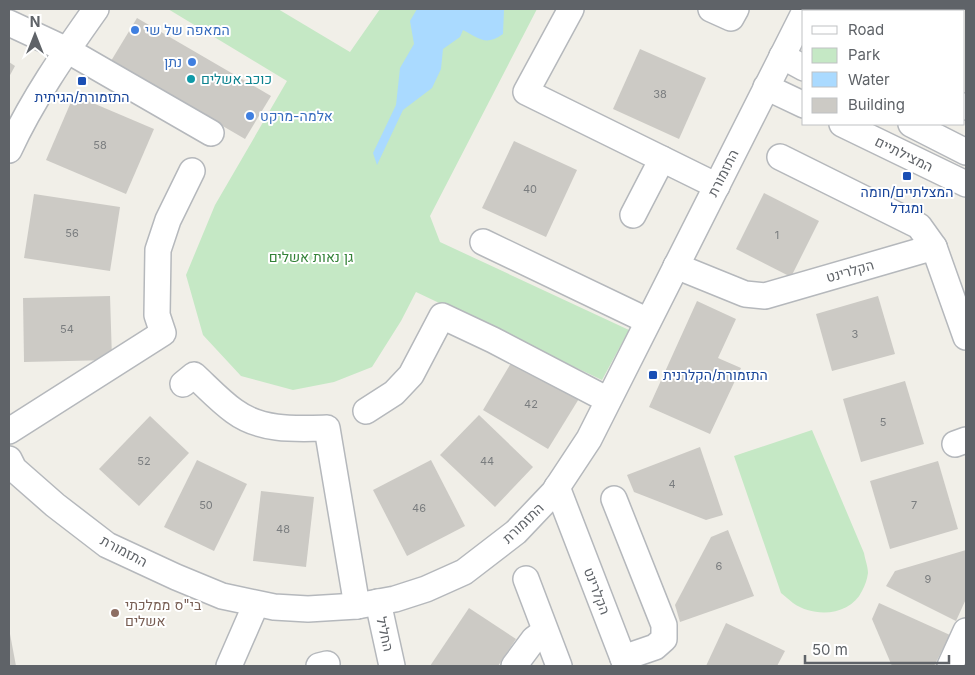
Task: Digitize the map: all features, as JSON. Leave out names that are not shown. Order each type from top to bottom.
[{"type":"street","points":[[9,150],[20,126],[67,50],[96,9]]},
{"type":"street","points":[[571,9],[526,92],[717,186]]},
{"type":"street","points":[[711,9],[731,18],[736,9]]},
{"type":"street","name":"התזמורת","points":[[10,466],[107,545],[222,596],[256,604],[274,608],[308,609],[368,604],[395,599],[426,589],[464,572],[516,532],[558,487],[589,440],[802,17]]},
{"type":"street","points":[[9,23],[67,50],[211,133]]},
{"type":"street","points":[[782,56],[802,67]]},
{"type":"street","points":[[766,87],[802,104]]},
{"type":"street","name":"המצילתיים","points":[[844,125],[966,184]]},
{"type":"street","points":[[913,125],[966,152]]},
{"type":"street","points":[[780,157],[919,226],[934,247],[966,337]]},
{"type":"street","points":[[633,215],[662,159]]},
{"type":"street","points":[[9,431],[163,333],[157,315],[158,250],[168,220],[192,171]]},
{"type":"street","points":[[484,242],[648,321]]},
{"type":"street","name":"הקלרינט","points":[[676,266],[745,294],[765,296],[934,247]]},
{"type":"street","points":[[366,411],[394,393],[411,375],[442,316],[493,340],[608,400]]},
{"type":"street","name":"החליל","points":[[183,384],[194,375],[235,412],[263,425],[291,430],[327,428],[368,604],[392,666]]},
{"type":"street","name":"הקלרינט","points":[[558,487],[624,662]]},
{"type":"street","points":[[614,499],[664,625],[664,639],[655,647],[624,662]]},
{"type":"street","points":[[526,579],[559,666]]},
{"type":"street","points":[[229,666],[256,604]]},
{"type":"street","points":[[514,666],[534,639],[545,631]]},
{"type":"street","points":[[950,666],[966,631]]},
{"type":"green space","name":"גן נאות אשלים","points":[[168,9],[278,9],[350,52],[380,9],[537,9],[430,216],[440,242],[629,330],[602,380],[416,292],[401,321],[372,367],[334,382],[293,390],[241,376],[203,335],[186,275],[215,205],[287,81]]},
{"type":"green space","points":[[812,430],[864,553],[868,570],[865,585],[856,599],[849,606],[831,612],[811,611],[802,608],[781,593],[734,456]]},
{"type":"water","points":[[417,9],[504,9],[503,34],[492,40],[483,40],[463,30],[460,37],[443,49],[441,69],[432,88],[403,110],[377,165],[373,153],[396,105],[400,68],[414,44],[410,21]]},
{"type":"building","points":[[892,9],[938,9],[938,10]]},
{"type":"building","name":"כוכב אשלים","points":[[137,18],[271,96],[245,139],[111,61]]},
{"type":"building","points":[[640,49],[706,78],[679,139],[613,109]]},
{"type":"building","points":[[9,62],[15,66],[9,77]]},
{"type":"building","points":[[74,95],[154,129],[126,194],[46,160]]},
{"type":"building","points":[[514,141],[577,170],[546,237],[482,208]]},
{"type":"building","points":[[764,193],[819,221],[791,277],[736,249]]},
{"type":"building","points":[[34,194],[120,207],[110,271],[24,258]]},
{"type":"building","points":[[110,296],[112,360],[24,362],[23,298]]},
{"type":"building","points":[[878,296],[895,354],[832,371],[816,314]]},
{"type":"building","points":[[697,301],[736,319],[718,358],[741,368],[710,434],[649,407]]},
{"type":"building","points":[[514,358],[580,397],[548,449],[483,410]]},
{"type":"building","points":[[905,381],[924,444],[861,462],[843,399]]},
{"type":"building","points":[[479,415],[533,467],[495,507],[440,455]]},
{"type":"building","points":[[150,416],[189,453],[139,506],[99,469]]},
{"type":"building","points":[[700,447],[723,515],[706,520],[634,492],[627,475]]},
{"type":"building","points":[[197,460],[247,484],[214,551],[164,527]]},
{"type":"building","points":[[431,460],[465,526],[407,556],[373,490]]},
{"type":"building","points":[[938,461],[958,529],[890,549],[870,481]]},
{"type":"building","points":[[261,491],[314,497],[306,567],[253,561]]},
{"type":"building","points":[[728,530],[754,596],[680,622],[675,605],[711,537]]},
{"type":"building","points":[[966,550],[966,599],[956,621],[886,586],[895,571]]},
{"type":"building","points":[[879,603],[950,635],[934,666],[892,666],[872,619]]},
{"type":"building","points":[[469,608],[516,639],[498,666],[430,666]]},
{"type":"building","points":[[726,623],[785,651],[777,666],[706,666]]},
{"type":"building","points":[[10,634],[16,666],[9,666]]},
{"type":"place","name":"המאפה של שי","points":[[135,30]]},
{"type":"place","name":"נתן","points":[[192,62]]},
{"type":"place","name":"כוכב אשלים","points":[[191,79]]},
{"type":"place","name":"התזמורת/הגיתית","points":[[82,81]]},
{"type":"place","name":"אלמה-מרקט","points":[[250,116]]},
{"type":"place","name":"המצלתיים/חומה ומגדל","points":[[907,176]]},
{"type":"place","name":"התזמורת/הקלרנית","points":[[653,375]]},
{"type":"place","name":"בי\"ס ממלכתי אשלים","points":[[115,613]]}]
